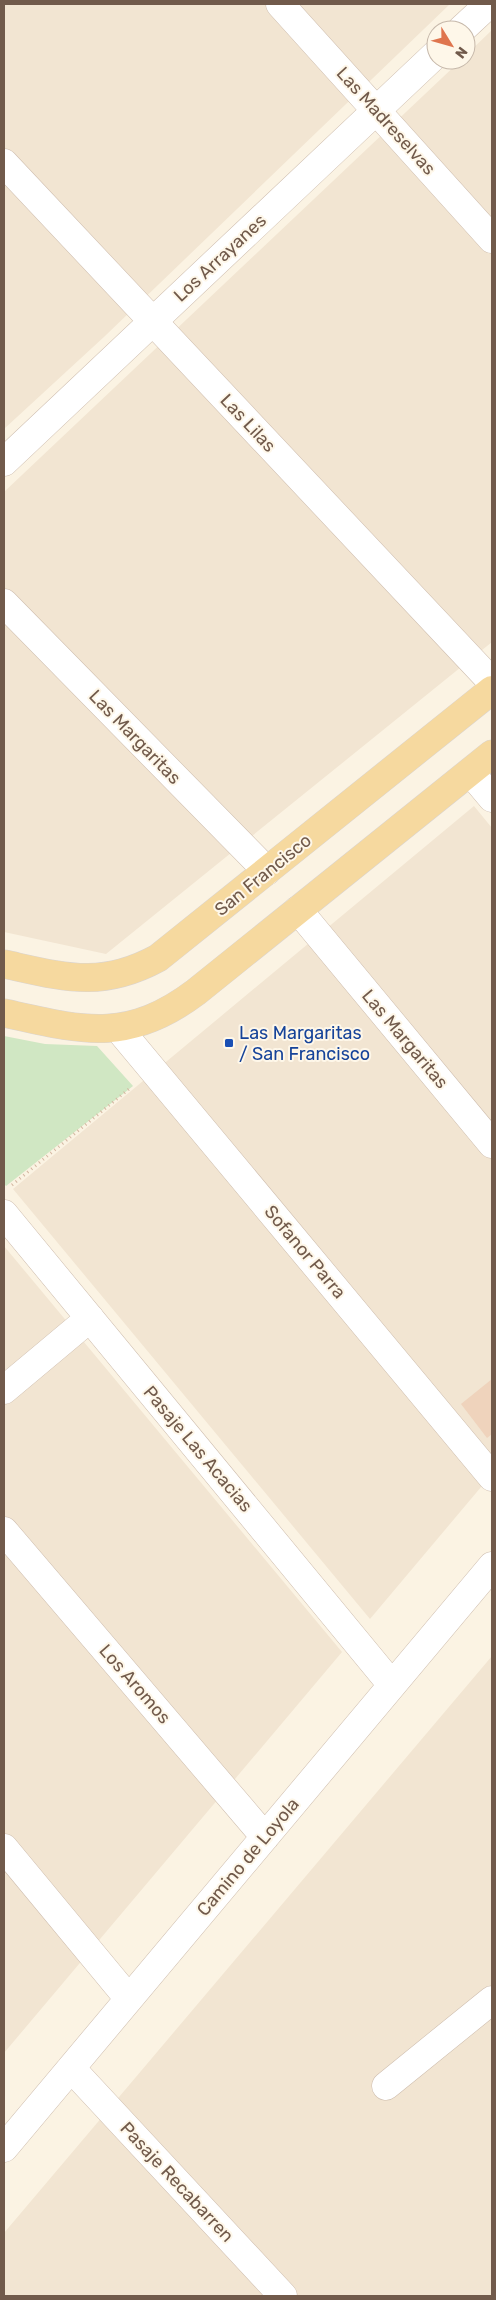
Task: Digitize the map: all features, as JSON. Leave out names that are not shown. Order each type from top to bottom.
[{"type":"main road","name":"San Francisco","points":[[4,964],[53,975],[82,978],[118,975],[139,968],[176,944],[492,690]]},
{"type":"main road","points":[[4,1013],[73,1028],[118,1028],[146,1020],[178,1005],[471,773],[492,754]]},
{"type":"street","name":"Las Madreselvas","points":[[280,4],[492,239]]},
{"type":"street","points":[[472,20],[489,4]]},
{"type":"street","name":"Los Arrayanes","points":[[4,462],[426,63]]},
{"type":"street","name":"Las Lilas","points":[[4,164],[492,682]]},
{"type":"street","name":"Las Margaritas","points":[[4,603],[267,871]]},
{"type":"street","points":[[471,773],[492,798]]},
{"type":"street","name":"Las Margaritas","points":[[298,910],[492,1144]]},
{"type":"street","name":"Sofanor Parra","points":[[118,1028],[492,1477]]},
{"type":"street","name":"Pasaje Las Acacias","points":[[4,1214],[392,1685]]},
{"type":"street","points":[[4,1390],[90,1318]]},
{"type":"street","name":"Los Aromos","points":[[4,1530],[265,1837]]},
{"type":"street","name":"Camino de Loyola","points":[[4,2148],[492,1566]]},
{"type":"street","points":[[4,1848],[129,1999]]},
{"type":"street","points":[[386,2086],[492,2000]]},
{"type":"street","name":"Pasaje Recabarren","points":[[71,2068],[283,2296]]},
{"type":"path","points":[[11,1186],[153,1069]]},
{"type":"shaded area","points":[[4,4],[450,4],[433,20],[426,20],[426,27],[105,336],[4,429]]},
{"type":"shaded area","points":[[492,30],[492,642],[106,954],[4,932],[4,492],[450,70],[476,70],[476,45]]},
{"type":"shaded area","points":[[474,806],[492,828],[492,1474],[370,1619],[13,1189]]},
{"type":"shaded area","points":[[4,1246],[342,1652],[4,2053]]},
{"type":"shaded area","points":[[492,1656],[492,2296],[4,2296],[4,2233]]},
{"type":"green space","points":[[4,1036],[45,1044],[97,1046],[133,1086],[6,1186],[4,1184]]},
{"type":"building","points":[[492,1379],[492,1434],[487,1438],[461,1404]]},
{"type":"place","name":"Las Margaritas / San Francisco","points":[[229,1043]]}]
